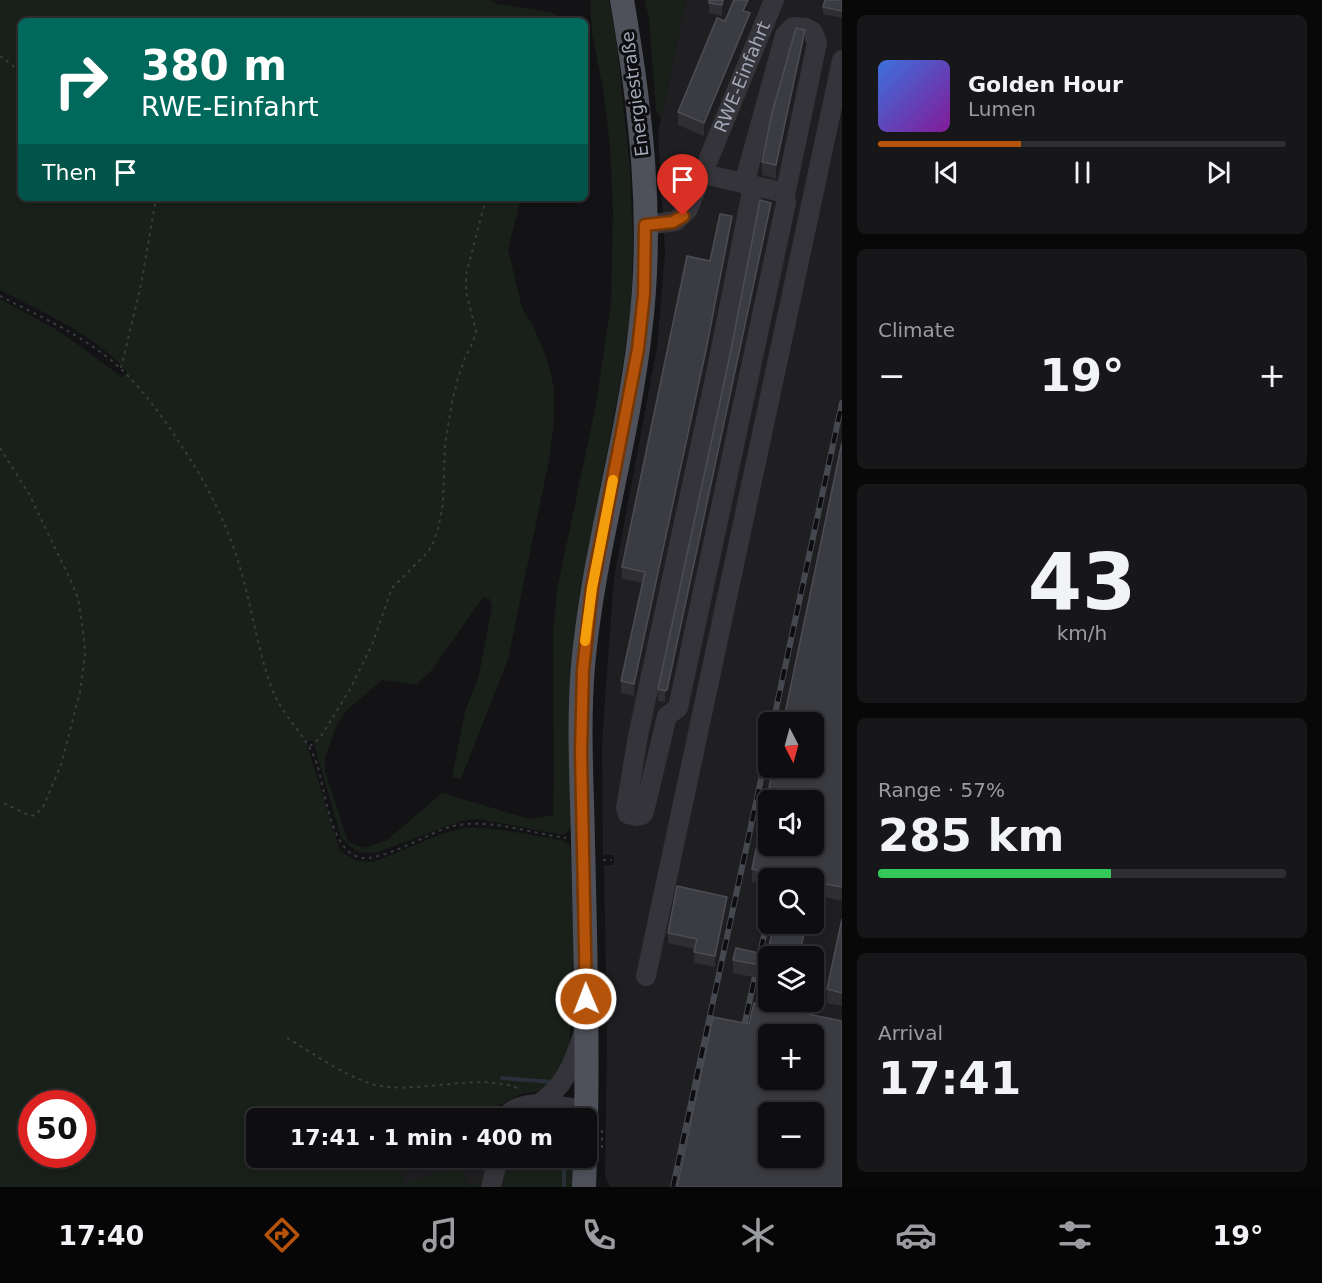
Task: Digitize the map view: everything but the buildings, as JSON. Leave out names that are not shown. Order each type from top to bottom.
[{"type":"main road","name":"Energiestraße","points":[[590,1108],[586,1022],[581,720],[584,654],[595,571],[638,349],[644,294],[645,225],[641,133],[634,71],[622,0]]},
{"type":"main road","points":[[584,1187],[590,1168]]},
{"type":"lane","name":"RWE-Einfahrt","points":[[645,225],[673,222],[683,216],[688,209],[774,0]]},
{"type":"lane","points":[[793,27],[806,28],[813,32],[817,43],[784,195],[786,201],[784,213],[678,708],[667,717],[644,813],[639,816],[629,815],[626,807],[638,736],[718,364],[748,185],[784,38],[793,27]]},
{"type":"lane","points":[[646,976],[842,60]]},
{"type":"lane","points":[[704,174],[781,192],[784,195]]},
{"type":"lane","points":[[537,1105],[555,1091],[567,1075],[586,1022]]},
{"type":"lane","points":[[517,1108],[537,1105],[549,1108]]},
{"type":"lane","points":[[491,1187],[496,1168]]},
{"type":"path","points":[[0,56],[18,70]]},
{"type":"path","points":[[121,368],[141,285],[155,201]]},
{"type":"path","points":[[310,746],[320,738],[349,691],[372,645],[392,588],[432,546],[438,529],[443,504],[445,444],[452,402],[458,378],[476,331],[466,292],[466,275],[485,201]]},
{"type":"path","points":[[0,296],[82,340],[121,368],[155,409],[199,474],[226,528],[238,559],[271,687],[290,722],[310,746],[338,836],[346,849],[359,857],[376,857],[447,828],[467,824],[488,825],[583,841]]},
{"type":"path","points":[[0,448],[29,494],[78,598],[85,656],[80,692],[66,748],[43,807],[35,815],[30,816],[0,801]]},
{"type":"path","points":[[597,860],[612,860]]},
{"type":"path","points":[[287,1038],[354,1077],[372,1084],[391,1087],[506,1084],[526,1093],[537,1105]]},
{"type":"shaded area","points":[[0,0],[491,0],[496,4],[551,12],[558,16],[558,18],[18,18],[18,201],[520,201],[508,249],[522,308],[534,328],[547,359],[554,388],[554,421],[549,460],[508,659],[461,779],[452,777],[465,712],[479,675],[492,607],[490,599],[483,597],[432,670],[416,685],[382,680],[346,711],[336,727],[325,758],[325,771],[348,842],[365,848],[387,840],[442,793],[529,819],[553,815],[553,634],[557,590],[596,404],[611,304],[613,210],[610,145],[604,94],[592,33],[590,0],[609,0],[616,38],[630,168],[633,245],[631,310],[618,394],[589,545],[571,827],[564,835],[478,819],[461,821],[378,852],[361,852],[353,849],[341,837],[313,740],[306,742],[340,851],[357,861],[374,862],[436,836],[467,827],[562,840],[570,846],[574,933],[569,1054],[564,1071],[541,1091],[523,1093],[494,1108],[246,1108],[246,1168],[400,1168],[405,1183],[454,1168],[462,1168],[468,1185],[484,1180],[484,1187],[0,1187],[0,299],[59,331],[122,377],[127,372],[100,346],[0,290]]},
{"type":"shaded area","points":[[645,0],[686,0],[661,118],[656,110],[649,19]]},
{"type":"shaded area","points":[[686,0],[842,0],[842,1187],[610,1187],[605,1176],[607,1037],[604,865],[613,865],[614,860],[613,855],[603,855],[602,747],[614,578],[657,347],[665,254],[658,132]]},
{"type":"shaded area","points":[[399,1168],[455,1168],[405,1184]]},
{"type":"shaded area","points":[[462,1168],[487,1168],[484,1180],[468,1185]]},
{"type":"shaded area","points":[[504,1168],[573,1168],[572,1187],[499,1187]]},
{"type":"waterway","points":[[502,1078],[552,1082]]},
{"type":"waterway","points":[[564,1168],[564,1187]]},
{"type":"railway","points":[[775,712],[842,403]]},
{"type":"railway","points":[[673,1187],[761,778]]},
{"type":"railway","points":[[742,1036],[764,934]]},
{"type":"slow traffic","points":[[585,641],[592,588],[613,480]]},
{"type":"route","points":[[586,999],[581,720],[583,670],[592,588],[638,349],[646,261],[645,225],[673,222],[683,216]]}]
